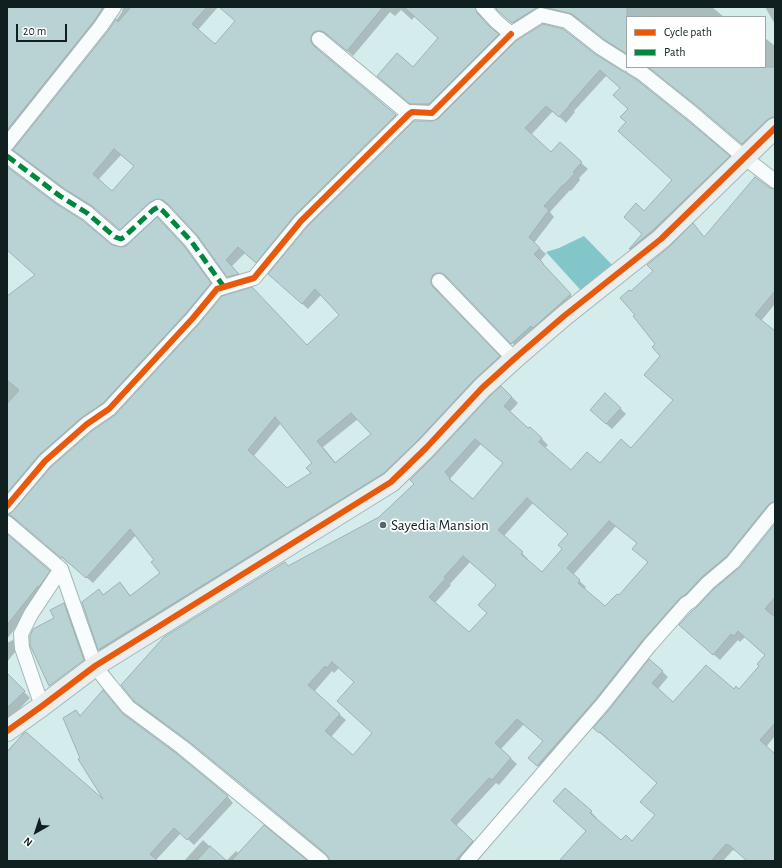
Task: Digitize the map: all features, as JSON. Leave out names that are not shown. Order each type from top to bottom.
[{"type":"street","points":[[7,144],[101,26],[114,7]]},
{"type":"street","points":[[483,7],[511,34]]},
{"type":"street","points":[[7,506],[45,462],[87,424],[109,409],[193,318],[217,289],[254,278],[301,221],[409,114],[412,112],[432,113],[511,34],[541,15],[567,21],[600,47],[626,63]]},
{"type":"street","points":[[319,39],[409,114]]},
{"type":"street","points":[[634,68],[642,73],[775,181]]},
{"type":"street","points":[[7,731],[95,666],[392,482],[482,388],[564,316],[661,240],[775,128]]},
{"type":"street","points":[[7,156],[60,196],[87,213],[116,237],[121,239],[158,207],[163,210],[191,241],[224,286]]},
{"type":"street","points":[[440,281],[514,359]]},
{"type":"street","points":[[467,861],[602,705],[649,646],[686,604],[733,562],[775,510]]},
{"type":"street","points":[[7,523],[62,569],[95,666],[128,707],[182,747],[321,861]]},
{"type":"street","points":[[42,706],[22,648],[21,634],[30,614],[62,569]]},
{"type":"water","points":[[584,236],[621,274],[586,296],[546,252],[559,248]]},
{"type":"building","points":[[7,7],[100,7],[102,9],[7,130]]},
{"type":"building","points":[[131,7],[207,7],[192,24],[215,44],[235,21],[219,7],[383,7],[347,51],[321,31],[316,31],[313,33],[311,42],[396,115],[295,215],[256,263],[238,247],[226,260],[239,274],[227,277],[197,235],[163,200],[158,199],[149,203],[120,230],[92,206],[65,189],[13,150],[116,19],[118,22]],"holes":[[[114,149],[134,166],[112,191],[93,174]]]},
{"type":"building","points":[[404,7],[475,7],[477,13],[499,34],[429,104],[410,104],[377,76],[397,53],[413,67],[438,38]]},
{"type":"building","points":[[498,7],[538,7],[512,23],[496,9]]},
{"type":"building","points":[[544,7],[627,7],[626,53],[605,40],[572,14]]},
{"type":"building","points":[[543,24],[563,29],[595,54],[637,80],[730,156],[653,230],[629,249],[642,234],[624,217],[636,203],[644,211],[672,180],[618,131],[626,122],[620,117],[628,109],[613,95],[620,88],[600,70],[559,117],[546,106],[525,128],[551,152],[560,142],[582,162],[573,172],[575,173],[544,206],[549,210],[529,237],[540,248],[534,254],[571,294],[533,328],[531,326],[511,344],[445,275],[437,273],[433,275],[431,283],[433,287],[500,356],[474,380],[418,440],[384,473],[98,650],[82,602],[99,589],[103,595],[120,582],[130,596],[160,573],[151,562],[154,560],[130,529],[86,578],[13,517],[7,514],[10,514],[13,511],[51,467],[92,431],[115,415],[199,324],[222,296],[252,287],[307,345],[339,315],[315,289],[302,304],[268,274],[307,227],[414,121],[432,121],[438,119],[516,41]],"holes":[[[351,413],[371,434],[335,463],[317,441]],[[275,417],[312,463],[306,468],[311,473],[287,488],[248,450]]]},
{"type":"building","points":[[775,67],[775,117],[767,120],[742,144],[649,68]]},
{"type":"building","points":[[7,167],[55,203],[82,220],[112,245],[122,247],[126,246],[157,217],[184,246],[211,283],[187,312],[103,403],[81,418],[39,455],[7,493],[7,404],[19,390],[7,380],[7,296],[35,275],[7,250]]},
{"type":"building","points":[[755,177],[770,188],[775,189],[775,291],[755,315],[775,331],[775,502],[768,505],[727,556],[680,598],[642,641],[595,700],[537,766],[528,758],[543,741],[517,719],[495,743],[511,758],[492,780],[489,778],[451,820],[473,841],[455,861],[329,861],[326,854],[240,783],[187,740],[134,701],[121,685],[164,637],[285,562],[288,566],[379,517],[414,484],[410,480],[501,386],[512,397],[504,406],[528,428],[530,427],[542,438],[539,442],[571,470],[587,452],[600,463],[621,439],[631,448],[673,400],[644,375],[660,356],[652,347],[655,344],[633,316],[635,315],[620,298],[629,290],[631,291],[653,271],[647,265],[669,247],[693,223],[704,237]],"holes":[[[475,439],[503,463],[473,499],[449,479],[450,478],[445,472]],[[527,498],[568,534],[558,545],[562,549],[542,572],[521,554],[523,552],[498,530]],[[609,521],[637,543],[632,549],[648,562],[619,595],[617,594],[605,606],[578,583],[580,580],[567,568]],[[463,556],[496,585],[478,605],[487,613],[469,632],[429,597],[446,578],[444,577]],[[332,662],[354,682],[337,701],[372,733],[353,755],[325,731],[340,714],[308,685],[325,666],[327,668]]]},
{"type":"building","points":[[605,393],[621,408],[606,424],[590,410]]},
{"type":"building","points":[[775,524],[775,597],[765,609],[775,617],[775,723],[760,740],[775,754],[775,861],[747,861],[726,844],[711,861],[559,861],[586,831],[553,801],[565,788],[592,811],[590,813],[621,840],[626,835],[632,841],[655,815],[640,802],[657,783],[600,732],[599,733],[593,728],[649,659],[663,671],[652,683],[673,702],[706,665],[734,689],[736,686],[739,689],[759,666],[757,664],[765,655],[738,631],[734,636],[731,634],[713,655],[679,625],[714,589],[740,567]]},
{"type":"building","points":[[7,534],[50,571],[39,587],[38,586],[7,625]]},
{"type":"building","points":[[64,603],[84,660],[49,686],[30,645],[30,636],[33,629],[54,618],[50,610]]},
{"type":"building","points":[[7,673],[25,691],[7,708]]},
{"type":"building","points":[[103,690],[123,714],[177,754],[228,796],[187,840],[174,828],[150,854],[158,861],[7,861],[7,752],[26,732],[103,799],[78,759],[80,758],[63,718],[76,710],[80,716]]},
{"type":"building","points":[[264,825],[308,861],[231,861]]},
{"type":"building","points":[[210,846],[227,861],[196,861]]},
{"type":"marked path","points":[[7,156],[60,196],[87,213],[115,237],[121,239],[124,237],[158,207],[191,241],[224,287]]},
{"type":"cycle path","points":[[7,506],[45,461],[87,424],[109,409],[193,318],[217,289],[254,278],[301,221],[409,114],[412,112],[432,113],[511,34]]},
{"type":"cycle path","points":[[7,731],[95,666],[391,482],[426,448],[482,388],[564,316],[661,239],[775,128]]},
{"type":"place","name":"Sayedia Mansion","points":[[383,525]]}]
